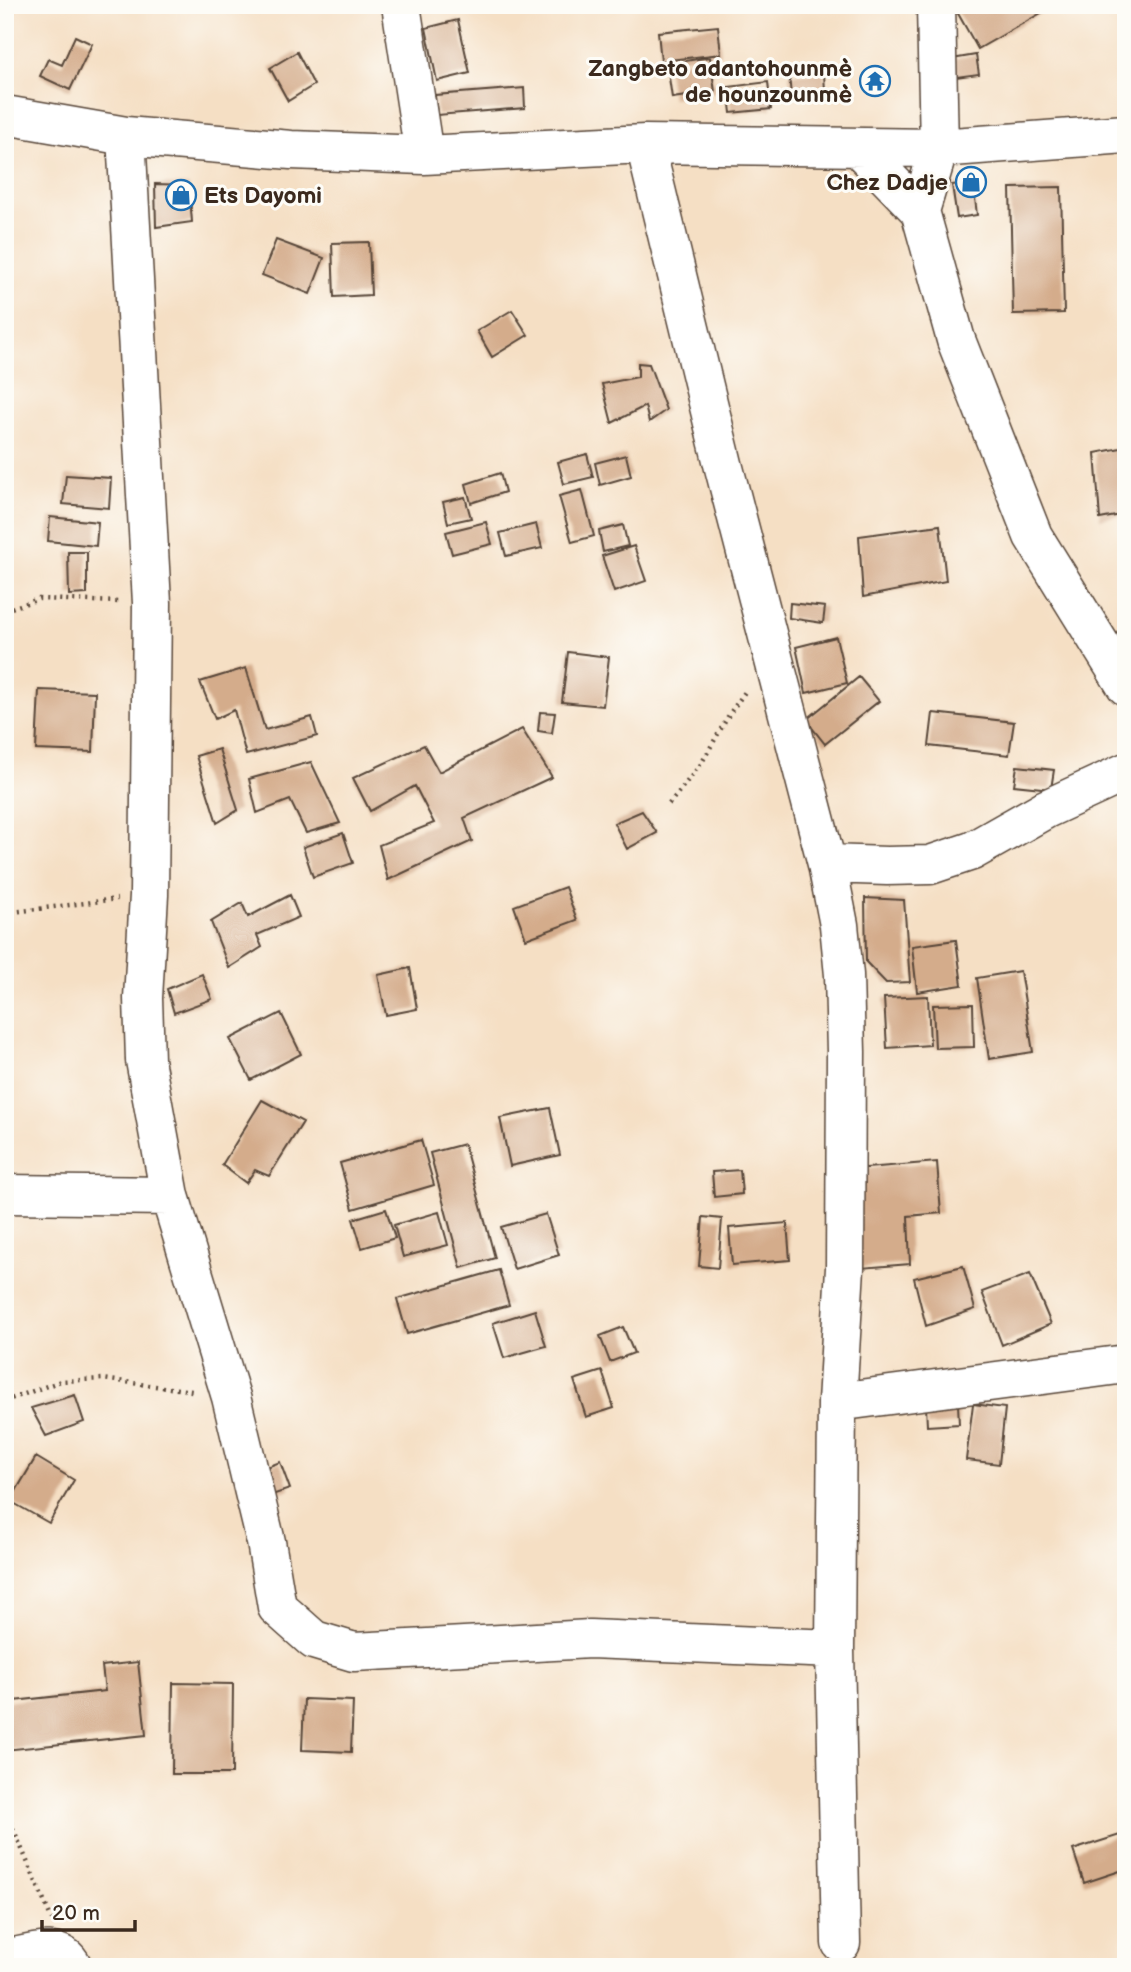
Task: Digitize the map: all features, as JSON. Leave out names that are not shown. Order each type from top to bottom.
[{"type":"street","points":[[401,5],[424,155]]},
{"type":"street","points":[[920,211],[939,148],[936,5]]},
{"type":"street","points":[[5,114],[126,136],[292,150],[424,155],[645,144],[939,148],[1126,134]]},
{"type":"street","points":[[126,136],[152,603],[149,895],[143,998],[145,1060],[170,1196],[232,1397],[266,1542],[278,1607],[314,1640],[354,1652],[590,1639],[835,1649]]},
{"type":"street","points":[[645,144],[723,464],[827,864],[839,925],[846,1052],[845,1268],[837,1402],[835,1649],[841,1943]]},
{"type":"street","points":[[858,147],[920,211],[956,340],[1033,536],[1126,686]]},
{"type":"street","points":[[827,864],[930,865],[972,851],[1046,809],[1126,772]]},
{"type":"street","points":[[5,1194],[170,1196]]},
{"type":"street","points":[[837,1402],[1126,1364]]},
{"type":"street","points":[[5,1959],[53,1950],[71,1963]]},
{"type":"path","points":[[5,610],[38,599],[152,603]]},
{"type":"path","points":[[669,804],[701,764],[730,713],[773,652]]},
{"type":"path","points":[[5,913],[149,895]]},
{"type":"path","points":[[5,1401],[61,1381],[103,1379],[232,1397]]},
{"type":"path","points":[[5,1809],[71,1963]]},
{"type":"building","points":[[964,5],[1055,5],[978,49],[956,10]]},
{"type":"building","points":[[458,20],[470,73],[437,81],[426,28]]},
{"type":"building","points":[[718,26],[721,54],[661,61],[658,32]]},
{"type":"building","points":[[75,36],[92,44],[70,90],[40,76],[48,59],[62,65]]},
{"type":"building","points":[[297,52],[314,85],[288,101],[270,68]]},
{"type":"building","points":[[976,55],[979,74],[949,78],[946,60]]},
{"type":"building","points":[[710,57],[715,92],[672,98],[667,64]]},
{"type":"building","points":[[824,72],[825,93],[791,96],[789,75]]},
{"type":"building","points":[[768,82],[771,109],[731,113],[728,87]]},
{"type":"building","points":[[524,88],[525,108],[437,115],[435,95]]},
{"type":"building","points":[[973,182],[977,215],[957,218],[952,185]]},
{"type":"building","points":[[155,184],[189,185],[192,222],[156,227]]},
{"type":"building","points":[[1061,187],[1064,313],[1013,314],[1010,188]]},
{"type":"building","points":[[276,240],[324,258],[310,294],[262,275]]},
{"type":"building","points":[[369,242],[371,295],[334,297],[332,243]]},
{"type":"building","points":[[512,310],[528,335],[492,357],[477,331]]},
{"type":"building","points":[[638,363],[649,364],[666,410],[649,422],[645,406],[612,423],[602,384],[638,377]]},
{"type":"building","points":[[1126,447],[1126,514],[1100,519],[1095,453]]},
{"type":"building","points":[[587,454],[593,477],[564,484],[558,462]]},
{"type":"building","points":[[626,455],[631,476],[600,485],[595,463]]},
{"type":"building","points":[[500,473],[505,492],[471,503],[466,484]]},
{"type":"building","points":[[66,475],[111,478],[109,508],[63,504]]},
{"type":"building","points":[[582,490],[594,536],[572,542],[559,496]]},
{"type":"building","points":[[465,497],[471,518],[448,523],[443,502]]},
{"type":"building","points":[[50,517],[98,522],[96,546],[48,541]]},
{"type":"building","points":[[486,522],[492,544],[452,554],[446,532]]},
{"type":"building","points":[[536,524],[542,548],[506,556],[500,533]]},
{"type":"building","points":[[623,525],[628,546],[603,552],[599,531]]},
{"type":"building","points":[[940,525],[946,581],[863,597],[859,536]]},
{"type":"building","points":[[634,546],[646,581],[614,592],[602,556]]},
{"type":"building","points":[[68,552],[87,552],[87,594],[69,595]]},
{"type":"building","points":[[790,603],[825,607],[823,623],[789,618]]},
{"type":"building","points":[[836,637],[847,683],[806,693],[796,647]]},
{"type":"building","points":[[568,652],[609,657],[603,706],[562,702]]},
{"type":"building","points":[[246,668],[265,730],[312,717],[317,736],[246,755],[234,710],[215,719],[200,682]]},
{"type":"building","points":[[859,677],[879,701],[825,744],[806,720]]},
{"type":"building","points":[[39,690],[95,692],[93,752],[36,750]]},
{"type":"building","points":[[540,712],[555,713],[552,733],[538,731]]},
{"type":"building","points":[[933,713],[1014,722],[1009,755],[929,746]]},
{"type":"building","points":[[522,729],[552,777],[464,818],[472,841],[388,880],[379,845],[434,823],[415,786],[370,811],[353,778],[424,745],[439,772]]},
{"type":"building","points":[[219,749],[238,810],[217,823],[196,756]]},
{"type":"building","points":[[311,762],[340,823],[306,833],[290,800],[257,813],[249,779]]},
{"type":"building","points":[[1017,766],[1054,770],[1051,789],[1014,785]]},
{"type":"building","points":[[642,811],[657,833],[627,849],[614,823]]},
{"type":"building","points":[[343,833],[353,863],[313,877],[303,847]]},
{"type":"building","points":[[565,887],[577,920],[526,939],[514,906]]},
{"type":"building","points":[[290,895],[299,917],[257,935],[262,947],[229,968],[211,922],[242,903],[248,917]]},
{"type":"building","points":[[865,898],[904,900],[910,982],[886,983],[866,962]]},
{"type":"building","points":[[956,940],[962,985],[917,992],[912,946]]},
{"type":"building","points":[[410,968],[417,1009],[386,1015],[378,975]]},
{"type":"building","points":[[1020,971],[1033,1052],[989,1059],[977,978]]},
{"type":"building","points":[[202,974],[212,999],[174,1013],[167,989]]},
{"type":"building","points":[[928,996],[930,1045],[887,1048],[884,998]]},
{"type":"building","points":[[973,1004],[974,1047],[935,1048],[933,1005]]},
{"type":"building","points":[[281,1013],[301,1054],[251,1080],[230,1039]]},
{"type":"building","points":[[262,1100],[303,1122],[269,1176],[255,1170],[246,1183],[222,1165]]},
{"type":"building","points":[[550,1108],[560,1155],[510,1166],[500,1118]]},
{"type":"building","points":[[421,1140],[434,1185],[353,1209],[340,1163]]},
{"type":"building","points":[[464,1144],[495,1258],[461,1268],[430,1153]]},
{"type":"building","points":[[937,1162],[941,1213],[908,1216],[910,1264],[861,1268],[855,1169]]},
{"type":"building","points":[[740,1170],[742,1194],[714,1197],[712,1172]]},
{"type":"building","points":[[386,1209],[395,1238],[362,1248],[353,1219]]},
{"type":"building","points":[[439,1212],[448,1245],[403,1257],[394,1225]]},
{"type":"building","points":[[546,1214],[559,1255],[514,1269],[501,1227]]},
{"type":"building","points":[[703,1217],[722,1219],[718,1268],[699,1266]]},
{"type":"building","points":[[787,1223],[790,1260],[732,1265],[729,1228]]},
{"type":"building","points":[[963,1266],[975,1309],[926,1326],[914,1278]]},
{"type":"building","points":[[499,1270],[509,1305],[407,1334],[397,1299]]},
{"type":"building","points":[[1030,1274],[1051,1324],[1002,1345],[982,1292]]},
{"type":"building","points":[[535,1310],[546,1346],[504,1358],[493,1323]]},
{"type":"building","points":[[623,1327],[634,1353],[610,1362],[600,1336]]},
{"type":"building","points":[[602,1371],[614,1408],[586,1417],[574,1380]]},
{"type":"building","points":[[75,1395],[84,1422],[46,1436],[31,1408]]},
{"type":"building","points":[[958,1404],[959,1424],[927,1426],[926,1406]]},
{"type":"building","points":[[973,1404],[1005,1408],[999,1464],[966,1460]]},
{"type":"building","points":[[36,1457],[74,1480],[49,1523],[10,1501]]},
{"type":"building","points":[[280,1462],[290,1489],[269,1496],[259,1470]]},
{"type":"building","points":[[138,1662],[146,1735],[5,1750],[5,1702],[105,1691],[102,1666]]},
{"type":"building","points":[[173,1683],[233,1684],[232,1774],[172,1774]]},
{"type":"building","points":[[304,1699],[353,1701],[351,1752],[302,1750]]},
{"type":"building","points":[[1126,1833],[1126,1869],[1084,1883],[1073,1850]]},
{"type":"place","name":"Zangbeto adantohounmè de hounzounmè","points":[[875,81]]},
{"type":"place","name":"Chez Dadje","points":[[971,182]]},
{"type":"place","name":"Ets Dayomi","points":[[181,195]]}]
